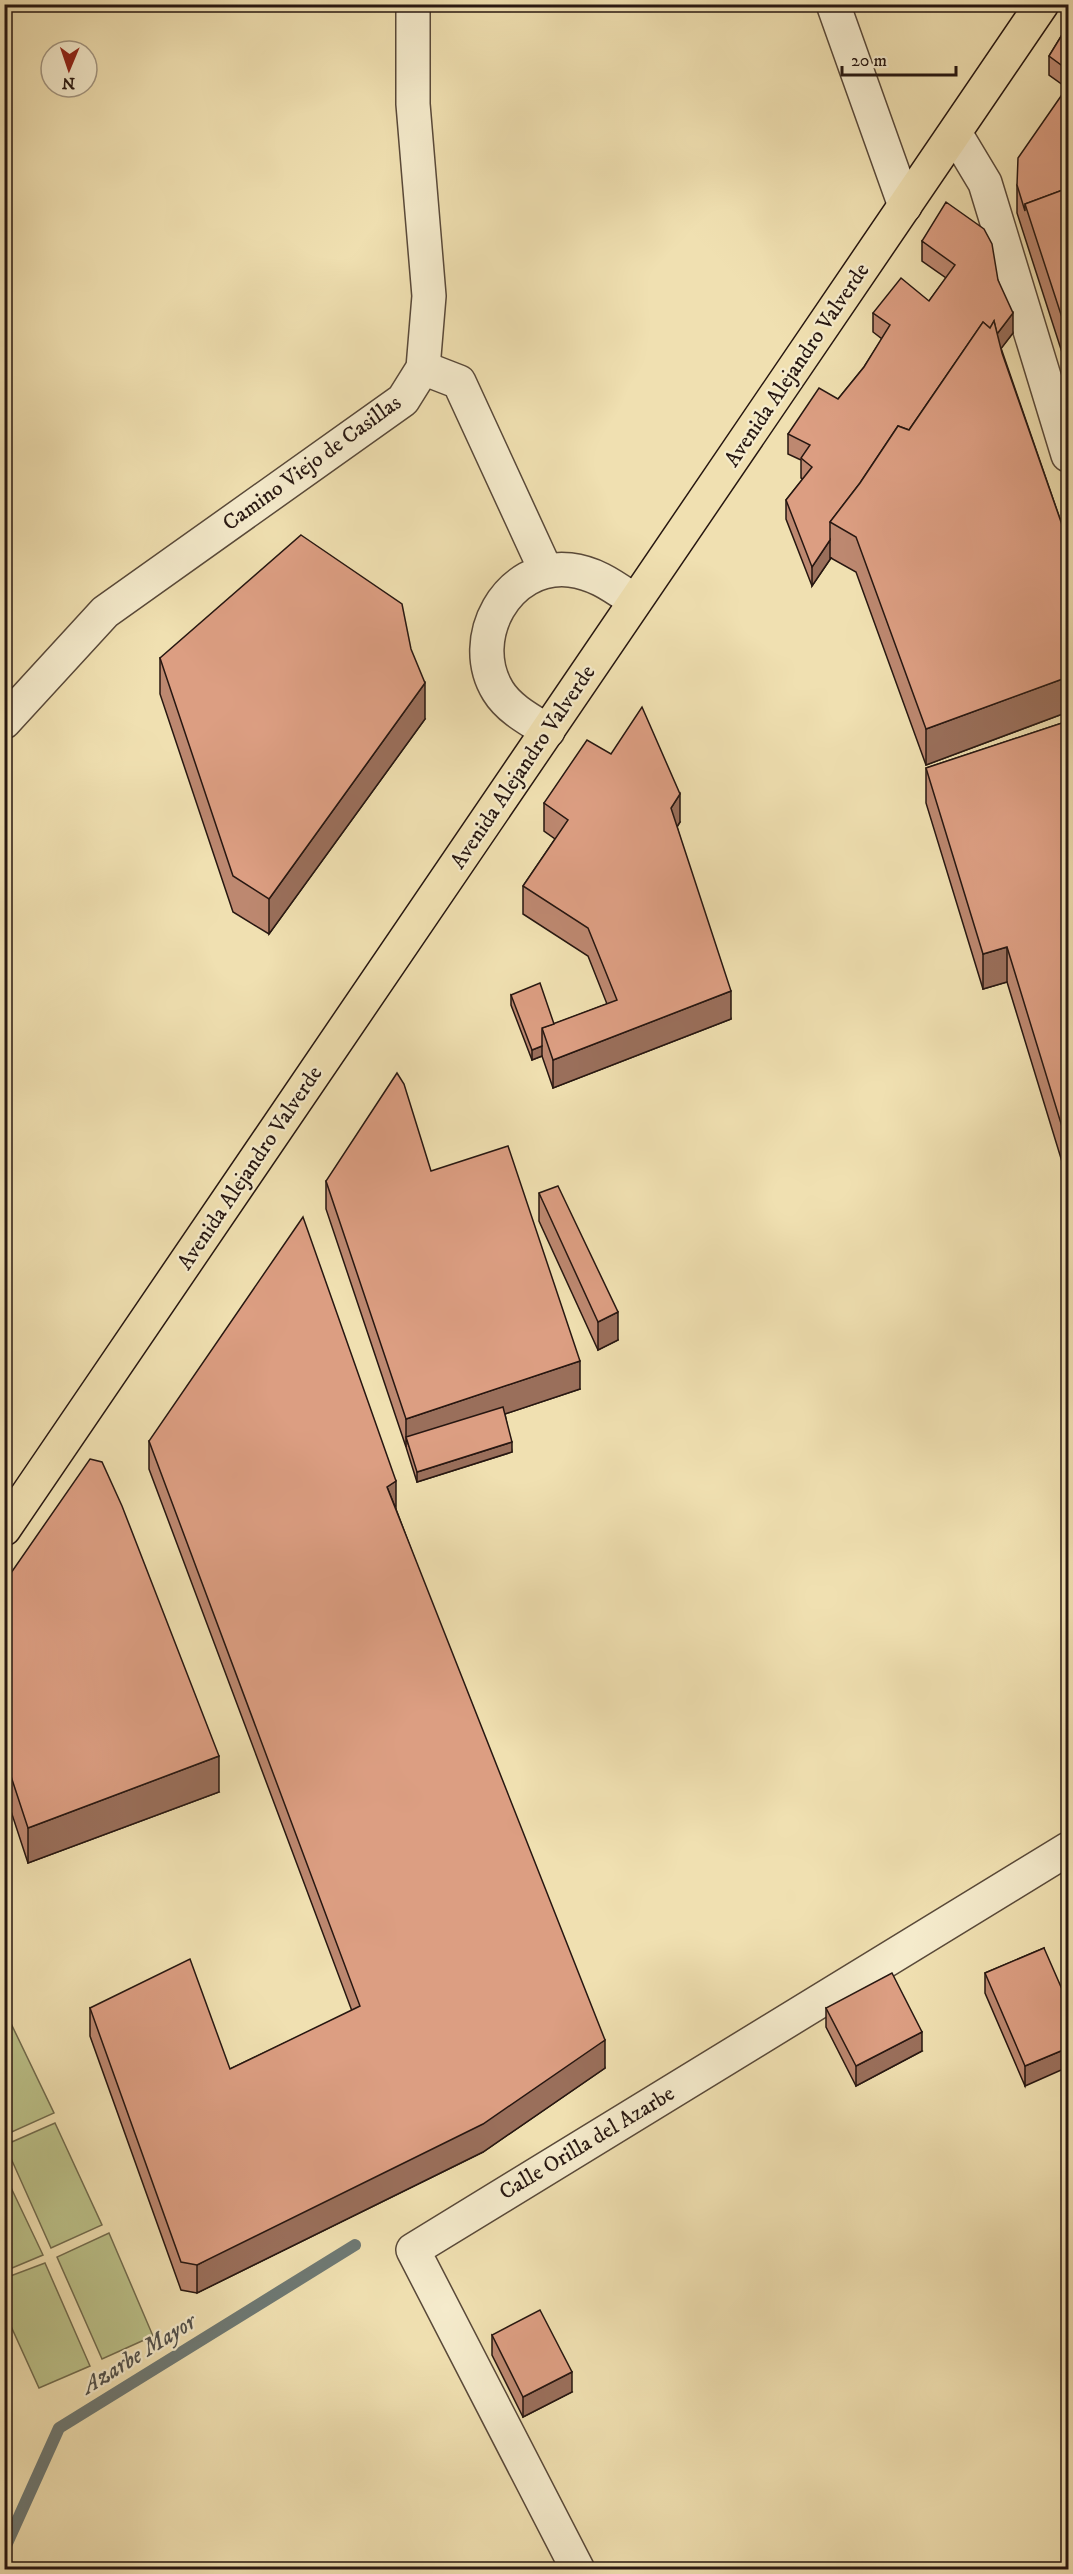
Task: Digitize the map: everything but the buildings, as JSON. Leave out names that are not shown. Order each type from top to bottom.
[{"type":"main road","name":"Avenida Alejandro Valverde","points":[[4,1529],[1042,4]]},
{"type":"street","name":"Camino Viejo de Casillas","points":[[4,722],[105,612],[403,400],[423,368],[429,296],[413,104],[413,4]]},
{"type":"street","points":[[833,4],[905,206]]},
{"type":"street","points":[[954,133],[985,183],[1068,455]]},
{"type":"street","points":[[423,368],[459,382],[546,570]]},
{"type":"street","points":[[548,731],[517,711],[499,693],[491,677],[488,658],[492,622],[500,604],[513,588],[546,570],[570,570],[598,576],[635,602]]},
{"type":"street","name":"Calle Orilla del Azarbe","points":[[578,2570],[413,2250],[1068,1849]]},
{"type":"green space","points":[[5,2011],[54,2113],[4,2135]]},
{"type":"green space","points":[[55,2123],[102,2225],[51,2248],[5,2145]]},
{"type":"green space","points":[[5,2175],[43,2255],[4,2271]]},
{"type":"green space","points":[[109,2233],[153,2336],[102,2359],[57,2257]]},
{"type":"green space","points":[[45,2263],[90,2366],[39,2388],[5,2313],[5,2278]]},
{"type":"waterway","name":"Azarbe Mayor","points":[[4,2550],[59,2428],[355,2245]]}]
